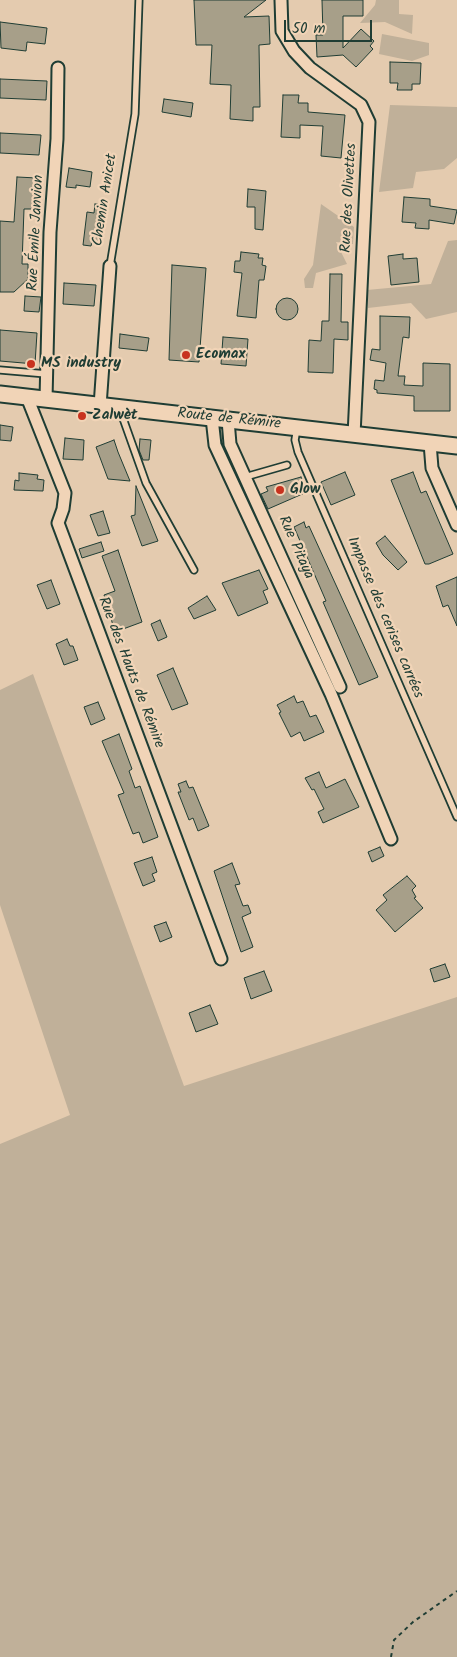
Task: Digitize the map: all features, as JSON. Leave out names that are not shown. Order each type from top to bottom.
[{"type":"main road","name":"Route de Rémire","points":[[0,394],[457,446]]},
{"type":"street","name":"Rue des Olivettes","points":[[282,0],[282,31],[294,51],[310,68],[361,106],[369,122],[354,435]]},
{"type":"street","name":"Rue Émile Janvion","points":[[46,399],[50,232],[57,139],[58,68]]},
{"type":"street","name":"Chemin Anicet","points":[[100,406],[110,266]]},
{"type":"street","name":"Rue des Hauts de Rémire","points":[[27,397],[65,493],[63,509],[58,523],[221,959]]},
{"type":"street","points":[[212,418],[215,446],[331,694],[391,839]]},
{"type":"street","name":"Rue Pitaya","points":[[228,420],[230,444],[340,687]]},
{"type":"street","points":[[430,443],[432,468],[457,525]]},
{"type":"lane","name":"Chemin Anicet","points":[[110,266],[135,114],[139,0]]},
{"type":"lane","points":[[0,370],[47,374]]},
{"type":"lane","points":[[119,408],[146,484],[194,570]]},
{"type":"lane","name":"Impasse des cerises carrées","points":[[296,428],[295,440],[298,452],[457,817]]},
{"type":"lane","points":[[245,478],[286,465]]},
{"type":"path","points":[[391,1657],[394,1640],[413,1622],[457,1591]]},
{"type":"shaded area","points":[[376,0],[399,0],[399,14],[413,15],[412,34],[385,22],[360,23],[375,5]]},
{"type":"shaded area","points":[[382,34],[429,43],[429,55],[412,61],[379,54]]},
{"type":"shaded area","points":[[390,105],[457,107],[457,158],[444,169],[416,172],[413,188],[379,192]]},
{"type":"shaded area","points":[[321,204],[354,227],[353,244],[336,242],[347,264],[316,273],[313,288],[305,288],[304,279],[313,265]]},
{"type":"shaded area","points":[[457,240],[457,312],[426,319],[411,303],[368,308],[367,290],[431,284],[448,241]]},
{"type":"shaded area","points":[[33,674],[184,1086],[457,997],[457,1657],[0,1657],[0,1144],[70,1115],[0,905],[0,690]]},
{"type":"building","points":[[194,0],[266,0],[244,17],[269,16],[270,44],[259,45],[260,107],[253,107],[253,121],[230,119],[231,85],[210,84],[212,45],[196,45]]},
{"type":"building","points":[[322,0],[363,0],[363,16],[343,16],[343,48],[361,29],[374,41],[370,46],[373,49],[356,67],[343,55],[317,57],[316,35],[323,35]]},
{"type":"building","points":[[0,22],[47,28],[45,44],[27,42],[26,51],[1,48]]},
{"type":"building","points":[[390,62],[421,63],[420,84],[412,84],[412,90],[397,90],[398,83],[390,83]]},
{"type":"building","points":[[0,79],[47,81],[46,100],[0,98]]},
{"type":"building","points":[[283,95],[299,95],[298,103],[308,103],[308,112],[345,115],[341,158],[321,156],[323,126],[300,125],[300,138],[281,137]]},
{"type":"building","points":[[164,99],[193,103],[191,117],[162,112]]},
{"type":"building","points":[[0,133],[41,135],[39,155],[0,153]]},
{"type":"building","points":[[69,168],[92,172],[90,187],[76,185],[76,188],[66,187]]},
{"type":"building","points":[[17,177],[37,178],[36,209],[24,209],[22,264],[28,264],[28,279],[14,292],[0,292],[0,221],[14,222]]},
{"type":"building","points":[[248,189],[266,191],[263,230],[255,229],[255,207],[247,207]]},
{"type":"building","points":[[404,197],[430,199],[430,206],[457,210],[454,224],[429,220],[429,229],[415,228],[416,223],[402,222]]},
{"type":"building","points":[[95,204],[105,205],[101,244],[92,242],[91,246],[83,245],[87,212],[94,213]]},
{"type":"building","points":[[241,252],[259,254],[258,258],[263,258],[262,265],[266,266],[264,280],[259,280],[256,318],[237,316],[242,273],[234,272],[235,261],[240,261]]},
{"type":"building","points":[[403,254],[403,259],[417,258],[419,282],[391,285],[388,256]]},
{"type":"building","points":[[172,265],[206,268],[199,362],[169,360]]},
{"type":"building","points":[[330,274],[342,274],[341,322],[348,322],[348,340],[334,339],[333,373],[308,372],[309,340],[321,341],[322,321],[329,321]]},
{"type":"building","points":[[64,283],[96,285],[94,306],[63,304]]},
{"type":"building","points":[[25,296],[41,297],[39,312],[24,311]]},
{"type":"building","points":[[287,298],[295,301],[298,309],[295,317],[287,320],[279,317],[276,309],[279,301]]},
{"type":"building","points":[[380,316],[410,317],[409,338],[403,337],[398,376],[405,376],[404,385],[423,386],[423,363],[450,364],[450,411],[414,411],[414,396],[377,393],[377,390],[374,389],[375,380],[384,381],[386,363],[370,360],[372,349],[380,350]]},
{"type":"building","points":[[0,330],[37,333],[35,364],[0,361]]},
{"type":"building","points":[[120,334],[149,338],[147,351],[119,348]]},
{"type":"building","points":[[223,337],[248,339],[246,366],[221,364]]},
{"type":"building","points":[[0,425],[13,427],[11,441],[0,440]]},
{"type":"building","points":[[65,438],[84,440],[83,460],[63,459]]},
{"type":"building","points":[[140,439],[151,440],[149,460],[143,460],[139,450]]},
{"type":"building","points":[[114,440],[130,481],[108,479],[96,447]]},
{"type":"building","points":[[345,472],[355,495],[331,505],[321,482]]},
{"type":"building","points":[[413,472],[421,493],[426,491],[453,554],[429,564],[425,564],[391,480]]},
{"type":"building","points":[[19,473],[38,475],[37,479],[44,480],[43,491],[14,490],[15,480],[19,481]]},
{"type":"building","points":[[301,477],[307,492],[268,509],[261,494],[268,491],[266,487]]},
{"type":"building","points":[[136,486],[158,541],[142,546],[131,516],[135,515]]},
{"type":"building","points":[[103,511],[110,533],[98,536],[90,515]]},
{"type":"building","points":[[304,522],[306,528],[309,526],[378,677],[359,685],[323,602],[326,601],[294,527]]},
{"type":"building","points":[[385,536],[407,562],[398,570],[383,555],[376,543]]},
{"type":"building","points":[[101,542],[104,551],[82,558],[79,549]]},
{"type":"building","points":[[118,550],[142,622],[115,632],[104,595],[115,591],[102,556]]},
{"type":"building","points":[[259,570],[268,589],[263,591],[268,603],[238,616],[222,583]]},
{"type":"building","points":[[457,577],[457,626],[448,605],[443,607],[436,586]]},
{"type":"building","points":[[51,580],[60,604],[47,609],[37,585]]},
{"type":"building","points":[[207,596],[216,610],[194,619],[188,608]]},
{"type":"building","points":[[160,620],[167,637],[158,641],[151,624]]},
{"type":"building","points":[[67,639],[70,646],[73,646],[78,660],[64,665],[56,644]]},
{"type":"building","points":[[173,668],[188,704],[172,710],[157,675]]},
{"type":"building","points":[[294,696],[297,703],[303,701],[310,717],[316,715],[324,732],[304,741],[300,732],[291,737],[277,705]]},
{"type":"building","points":[[98,702],[105,719],[91,725],[84,707]]},
{"type":"building","points":[[119,734],[132,769],[129,771],[135,788],[140,786],[158,837],[143,843],[139,832],[133,834],[118,795],[124,793],[102,741]]},
{"type":"building","points":[[319,772],[326,788],[345,779],[359,807],[323,823],[318,812],[324,809],[314,789],[312,790],[305,778]]},
{"type":"building","points":[[186,781],[189,788],[193,787],[209,826],[198,831],[193,818],[189,820],[178,792],[181,792],[178,784]]},
{"type":"building","points":[[380,847],[384,856],[372,862],[368,852]]},
{"type":"building","points":[[152,857],[157,872],[152,874],[155,881],[143,886],[134,863]]},
{"type":"building","points":[[232,863],[240,884],[235,885],[243,906],[248,905],[251,913],[242,917],[253,947],[241,952],[214,871]]},
{"type":"building","points":[[407,876],[416,886],[412,890],[416,897],[414,898],[423,908],[395,932],[376,910],[387,900],[383,895]]},
{"type":"building","points":[[166,922],[172,937],[160,942],[154,926]]},
{"type":"building","points":[[445,964],[450,977],[434,982],[430,969]]},
{"type":"building","points":[[264,971],[272,991],[251,999],[244,978]]},
{"type":"building","points":[[210,1005],[218,1024],[196,1032],[189,1013]]},
{"type":"place","name":"Ecomax","points":[[186,355]]},
{"type":"place","name":"MS industry","points":[[31,364]]},
{"type":"place","name":"Zalwèt","points":[[82,416]]},
{"type":"place","name":"Glow","points":[[280,490]]}]
